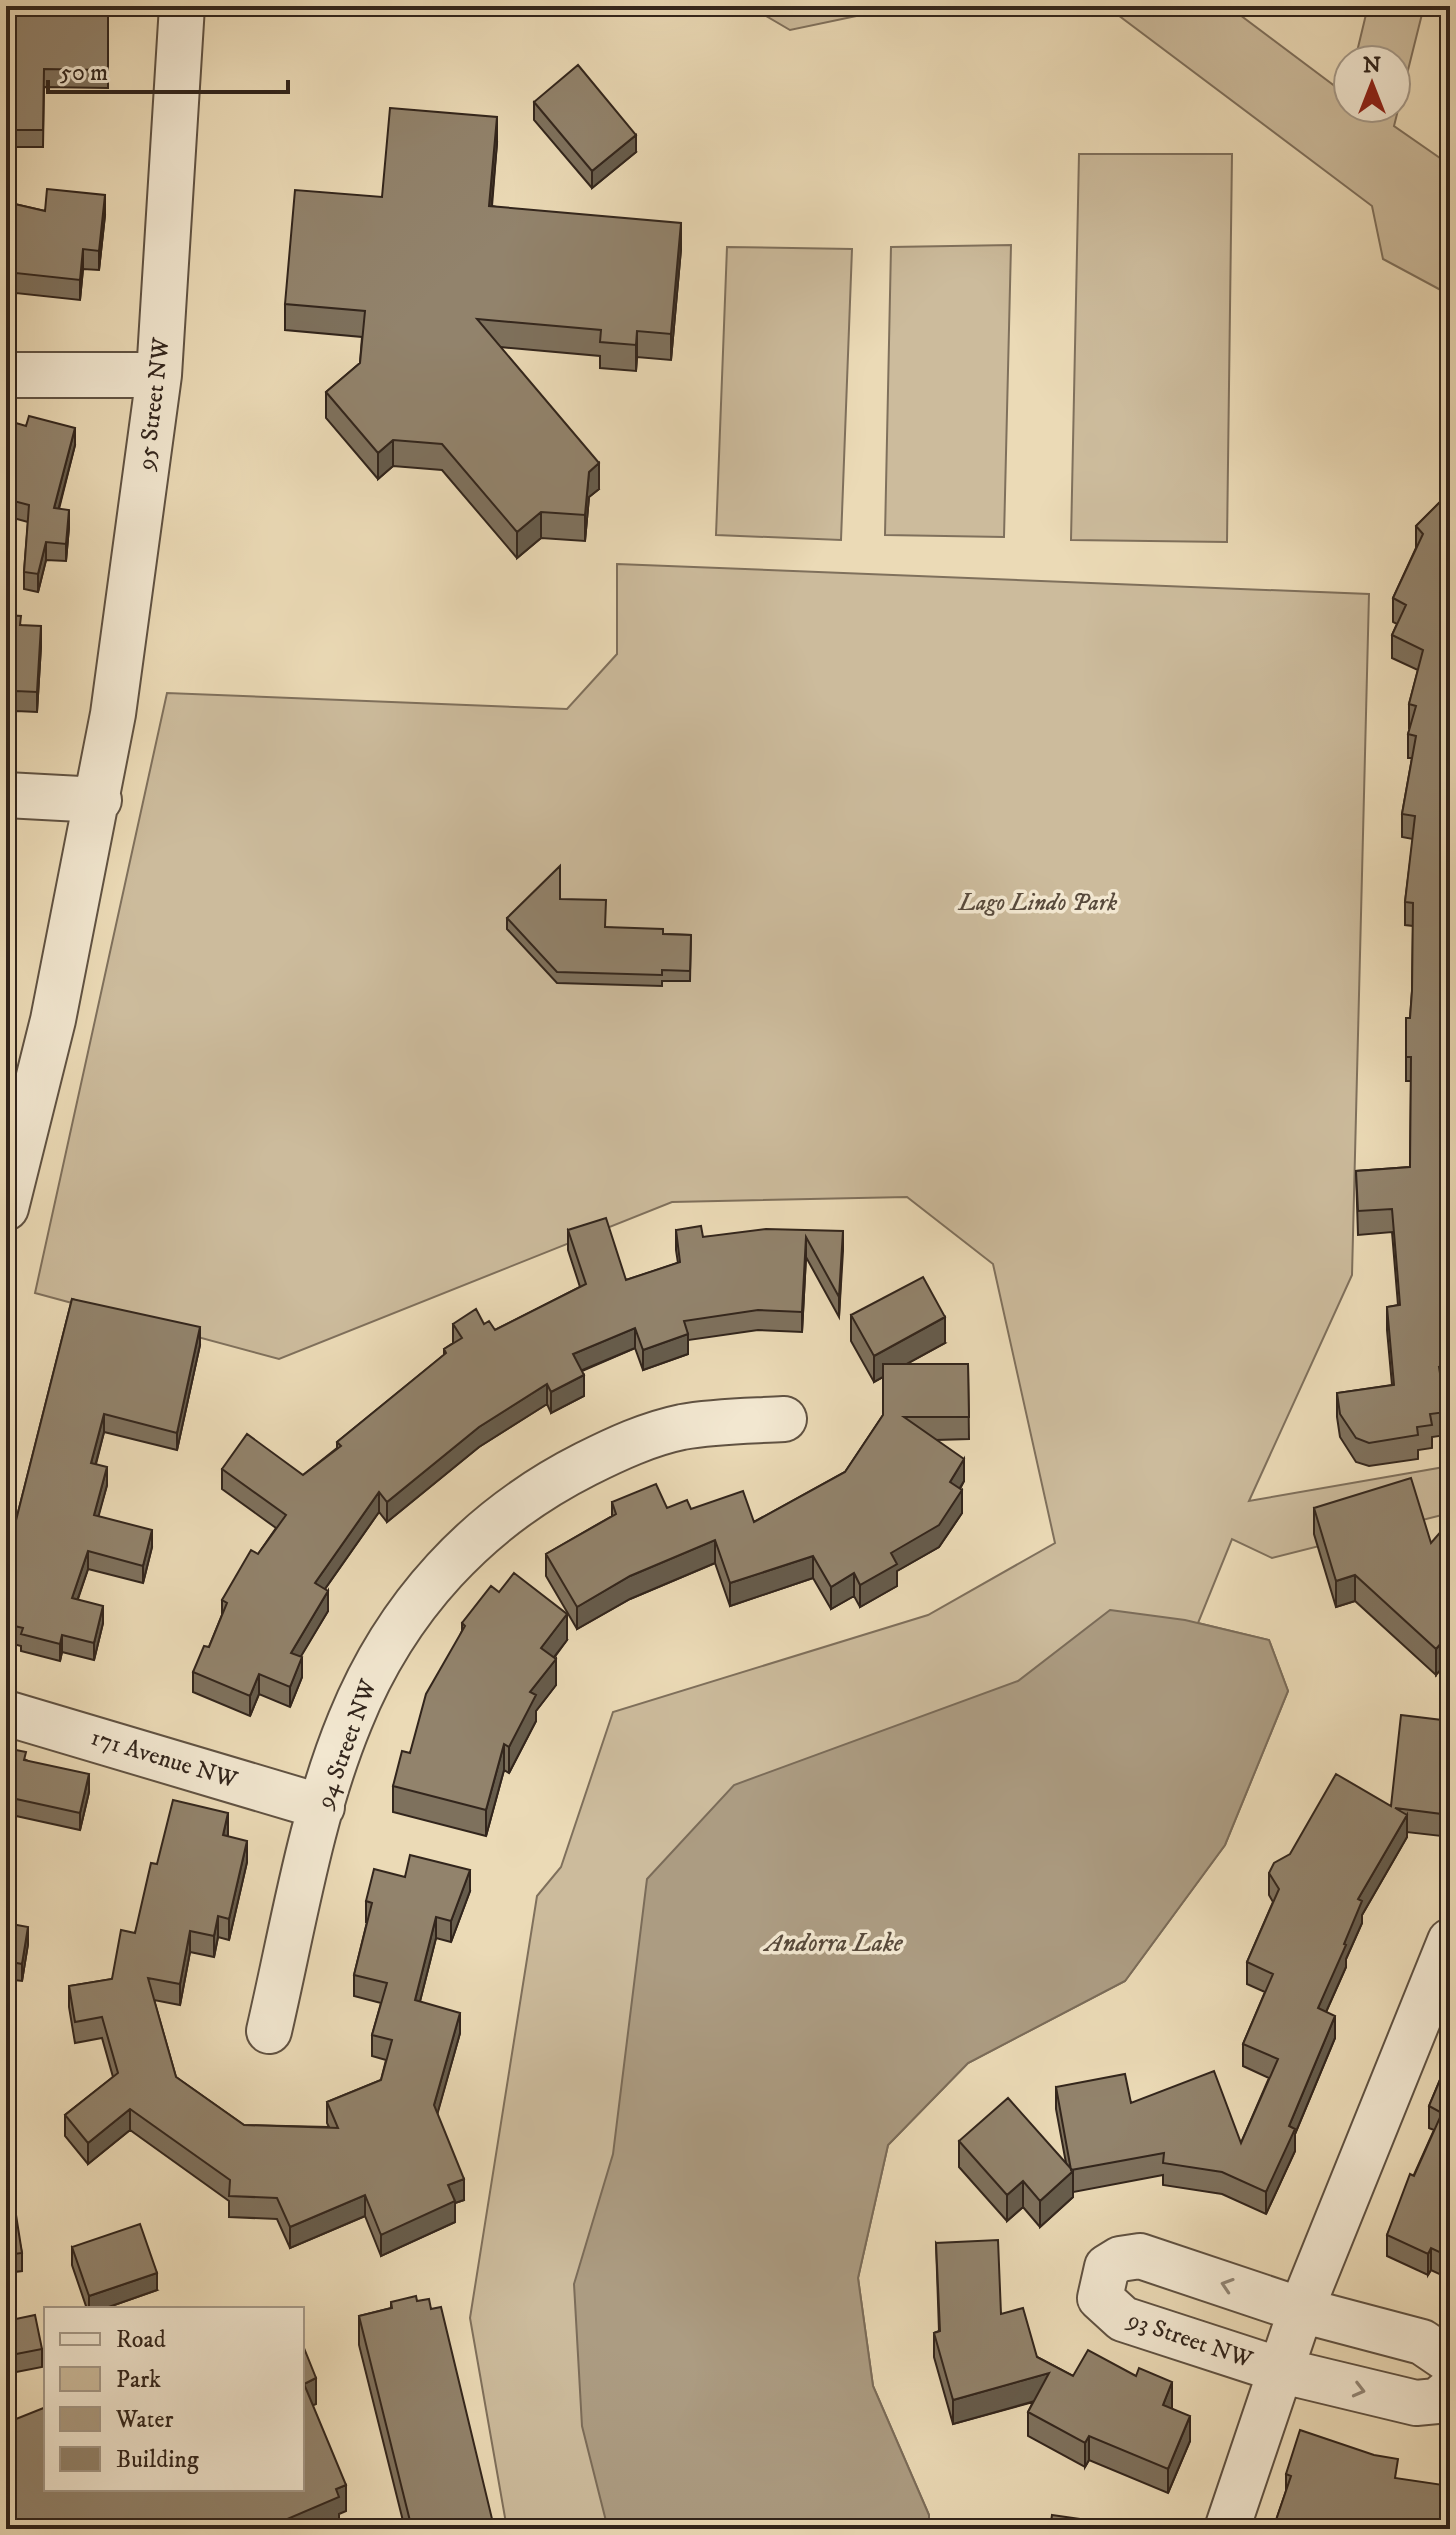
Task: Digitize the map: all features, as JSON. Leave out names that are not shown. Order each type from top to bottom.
[{"type":"street","name":"95 Street NW","points":[[6,1208],[53,1020],[99,800],[159,375],[182,6]]},
{"type":"street","points":[[6,375],[159,375]]},
{"type":"street","points":[[6,795],[99,800]]},
{"type":"street","name":"94 Street NW","points":[[269,2031],[322,1807],[349,1721],[379,1660],[408,1613],[464,1548],[508,1510],[547,1483],[650,1436],[682,1427],[784,1419]]},
{"type":"street","name":"171 Avenue NW","points":[[6,1713],[322,1807]]},
{"type":"street","name":"93 Street NW","points":[[1227,2529],[1283,2371],[1301,2310],[1449,1941]]},
{"type":"street","name":"93 Street NW","points":[[1450,2361],[1422,2342],[1301,2310],[1140,2256],[1120,2259],[1107,2267],[1100,2298],[1123,2319],[1283,2371],[1416,2403],[1437,2401],[1450,2390]]},
{"type":"green space","points":[[749,6],[904,6],[790,30]]},
{"type":"green space","points":[[1106,6],[1228,6],[1332,84],[1332,124],[1394,124],[1450,165],[1450,295],[1383,259],[1372,206]]},
{"type":"green space","points":[[1368,6],[1424,6],[1412,54],[1412,44],[1359,44]]},
{"type":"green space","points":[[1079,154],[1232,154],[1227,542],[1071,540]]},
{"type":"green space","points":[[1011,245],[1004,537],[885,535],[891,247]]},
{"type":"green space","points":[[727,247],[852,249],[841,540],[716,535]]},
{"type":"green space","name":"Lago Lindo Park","points":[[617,564],[1369,594],[1352,1275],[1249,1501],[1450,1466],[1450,1513],[1272,1558],[1232,1539],[1198,1623],[1269,1640],[1288,1691],[1225,1845],[1125,1981],[968,2063],[888,2145],[858,2278],[873,2386],[929,2515],[929,2529],[507,2529],[470,2318],[537,1896],[561,1867],[613,1712],[928,1615],[1055,1543],[993,1264],[907,1197],[672,1202],[279,1359],[35,1293],[167,693],[567,709],[617,654]]},
{"type":"water","name":"Andorra Lake","points":[[1110,1610],[1185,1620],[1269,1640],[1288,1691],[1225,1845],[1125,1981],[968,2063],[888,2145],[858,2278],[873,2386],[929,2515],[929,2529],[608,2529],[582,2426],[574,2284],[613,2154],[647,1879],[734,1785],[1018,1681]]},
{"type":"building","points":[[6,12],[108,15],[108,70],[44,69],[43,130],[6,130]]},
{"type":"building","points":[[578,65],[636,135],[592,171],[534,102]]},
{"type":"building","points":[[390,108],[497,117],[489,206],[681,223],[671,334],[637,331],[636,345],[600,342],[601,330],[477,319],[599,463],[589,472],[585,515],[541,512],[517,532],[442,444],[393,440],[378,453],[326,392],[360,363],[365,311],[285,304],[295,190],[382,197]]},
{"type":"building","points":[[47,189],[105,195],[99,251],[83,249],[80,280],[16,273],[14,279],[6,277],[6,202],[45,211]]},
{"type":"building","points":[[29,416],[75,428],[54,508],[69,510],[66,544],[46,542],[38,574],[24,572],[29,505],[6,499],[6,420],[26,426]]},
{"type":"building","points":[[1450,492],[1450,577],[1444,583],[1450,586],[1450,1366],[1439,1367],[1446,1412],[1430,1414],[1432,1425],[1417,1427],[1418,1435],[1369,1443],[1356,1438],[1340,1414],[1337,1393],[1394,1385],[1387,1307],[1400,1305],[1392,1209],[1358,1211],[1356,1171],[1410,1167],[1411,1057],[1406,1057],[1406,1018],[1410,1018],[1412,991],[1413,903],[1405,902],[1415,816],[1402,814],[1416,736],[1408,734],[1416,706],[1409,704],[1423,650],[1392,635],[1406,605],[1393,598],[1423,534],[1416,526]]},
{"type":"building","points":[[6,615],[21,616],[20,625],[41,626],[37,692],[16,691],[15,704],[6,703]]},
{"type":"building","points":[[560,866],[560,899],[606,900],[605,927],[663,929],[663,934],[691,935],[690,971],[662,970],[662,975],[557,972],[507,918]]},
{"type":"building","points":[[606,1218],[626,1280],[680,1262],[676,1230],[701,1226],[703,1237],[766,1229],[843,1231],[839,1297],[806,1237],[802,1312],[758,1310],[684,1321],[688,1334],[643,1350],[635,1328],[573,1354],[584,1375],[551,1392],[547,1384],[479,1427],[387,1502],[379,1492],[315,1583],[328,1591],[291,1653],[302,1657],[290,1687],[259,1674],[250,1696],[193,1672],[204,1646],[209,1647],[227,1603],[222,1600],[251,1550],[258,1554],[286,1515],[222,1469],[247,1434],[303,1475],[341,1446],[337,1442],[446,1353],[444,1349],[462,1338],[453,1324],[476,1309],[484,1324],[489,1321],[495,1330],[586,1284],[568,1230]]},
{"type":"building","points":[[923,1277],[945,1317],[874,1356],[851,1315]]},
{"type":"building","points":[[72,1299],[200,1327],[177,1433],[104,1414],[91,1463],[107,1467],[94,1515],[152,1530],[143,1566],[88,1551],[72,1598],[103,1606],[94,1643],[62,1635],[60,1644],[21,1634],[23,1628],[6,1624],[6,1578],[11,1557],[7,1556]]},
{"type":"building","points":[[883,1364],[968,1364],[969,1417],[904,1417],[964,1459],[950,1482],[962,1490],[939,1525],[891,1553],[897,1564],[860,1585],[854,1573],[831,1587],[813,1556],[730,1583],[715,1540],[630,1576],[577,1607],[546,1554],[616,1514],[612,1502],[656,1484],[667,1508],[687,1500],[691,1509],[743,1491],[754,1522],[845,1472],[883,1415]]},
{"type":"building","points":[[1411,1478],[1431,1543],[1444,1528],[1450,1534],[1450,1633],[1436,1649],[1355,1575],[1336,1581],[1314,1508]]},
{"type":"building","points":[[514,1573],[567,1614],[541,1648],[556,1659],[530,1692],[536,1695],[509,1747],[504,1744],[486,1810],[393,1786],[402,1751],[410,1753],[426,1694],[465,1626],[462,1623],[491,1586],[499,1592]]},
{"type":"building","points":[[1401,1715],[1450,1721],[1450,1815],[1395,1808],[1407,1815],[1358,1899],[1362,1901],[1346,1945],[1318,2008],[1335,2016],[1289,2126],[1295,2129],[1266,2192],[1222,2172],[1163,2163],[1164,2153],[1071,2170],[1056,2087],[1125,2074],[1131,2103],[1214,2071],[1241,2143],[1278,2059],[1243,2044],[1273,1974],[1247,1962],[1279,1889],[1269,1873],[1274,1863],[1290,1854],[1336,1774],[1391,1806]]},
{"type":"building","points":[[6,1748],[26,1752],[24,1760],[89,1774],[80,1813],[16,1799],[6,1845]]},
{"type":"building","points":[[173,1800],[228,1813],[223,1835],[247,1841],[229,1919],[218,1916],[214,1936],[190,1931],[180,1984],[148,1978],[176,2077],[244,2125],[338,2128],[327,2102],[381,2080],[392,2040],[372,2035],[387,1983],[354,1975],[372,1903],[366,1901],[374,1869],[405,1877],[410,1855],[470,1870],[451,1921],[436,1917],[415,2000],[460,2013],[434,2105],[464,2179],[448,2185],[455,2201],[381,2235],[365,2195],[290,2227],[277,2198],[229,2196],[230,2180],[130,2109],[88,2143],[65,2115],[118,2073],[102,2017],[75,2022],[69,1986],[112,1979],[121,1930],[135,1933],[151,1863],[157,1864]]},
{"type":"building","points":[[6,1923],[28,1927],[22,1964],[6,1961]]},
{"type":"building","points":[[6,2026],[16,2026],[16,2072],[6,2075]]},
{"type":"building","points":[[1450,2056],[1450,2257],[1431,2248],[1428,2254],[1387,2235],[1410,2174],[1414,2176],[1442,2113],[1429,2106]]},
{"type":"building","points":[[1008,2098],[1073,2171],[1040,2201],[1023,2181],[1007,2195],[959,2141]]},
{"type":"building","points":[[10,2177],[22,2253],[6,2255],[6,2178]]},
{"type":"building","points":[[140,2224],[157,2273],[89,2296],[72,2247]]},
{"type":"building","points":[[998,2240],[1001,2314],[1023,2308],[1037,2357],[1073,2376],[1088,2350],[1136,2376],[1139,2368],[1172,2382],[1163,2405],[1190,2416],[1168,2469],[1089,2436],[1085,2443],[1028,2412],[1049,2373],[953,2400],[934,2333],[940,2331],[936,2243]]},
{"type":"building","points":[[416,2296],[417,2301],[429,2299],[431,2309],[441,2307],[493,2529],[412,2529],[359,2316],[392,2308],[391,2302]]},
{"type":"building","points":[[35,2315],[42,2349],[6,2356],[6,2321]]},
{"type":"building","points":[[304,2348],[316,2378],[304,2384]]},
{"type":"building","points":[[304,2384],[346,2485],[336,2489],[339,2497],[264,2529],[10,2529],[6,2520],[6,2423],[44,2408],[44,2491],[304,2491]]},
{"type":"building","points":[[1300,2430],[1374,2455],[1398,2459],[1395,2478],[1450,2486],[1450,2529],[1377,2529],[1329,2522],[1328,2525],[1323,2523],[1321,2529],[1273,2529],[1291,2476],[1286,2474]]},
{"type":"building","points":[[1052,2515],[1144,2528],[1144,2529],[1050,2529]]}]
